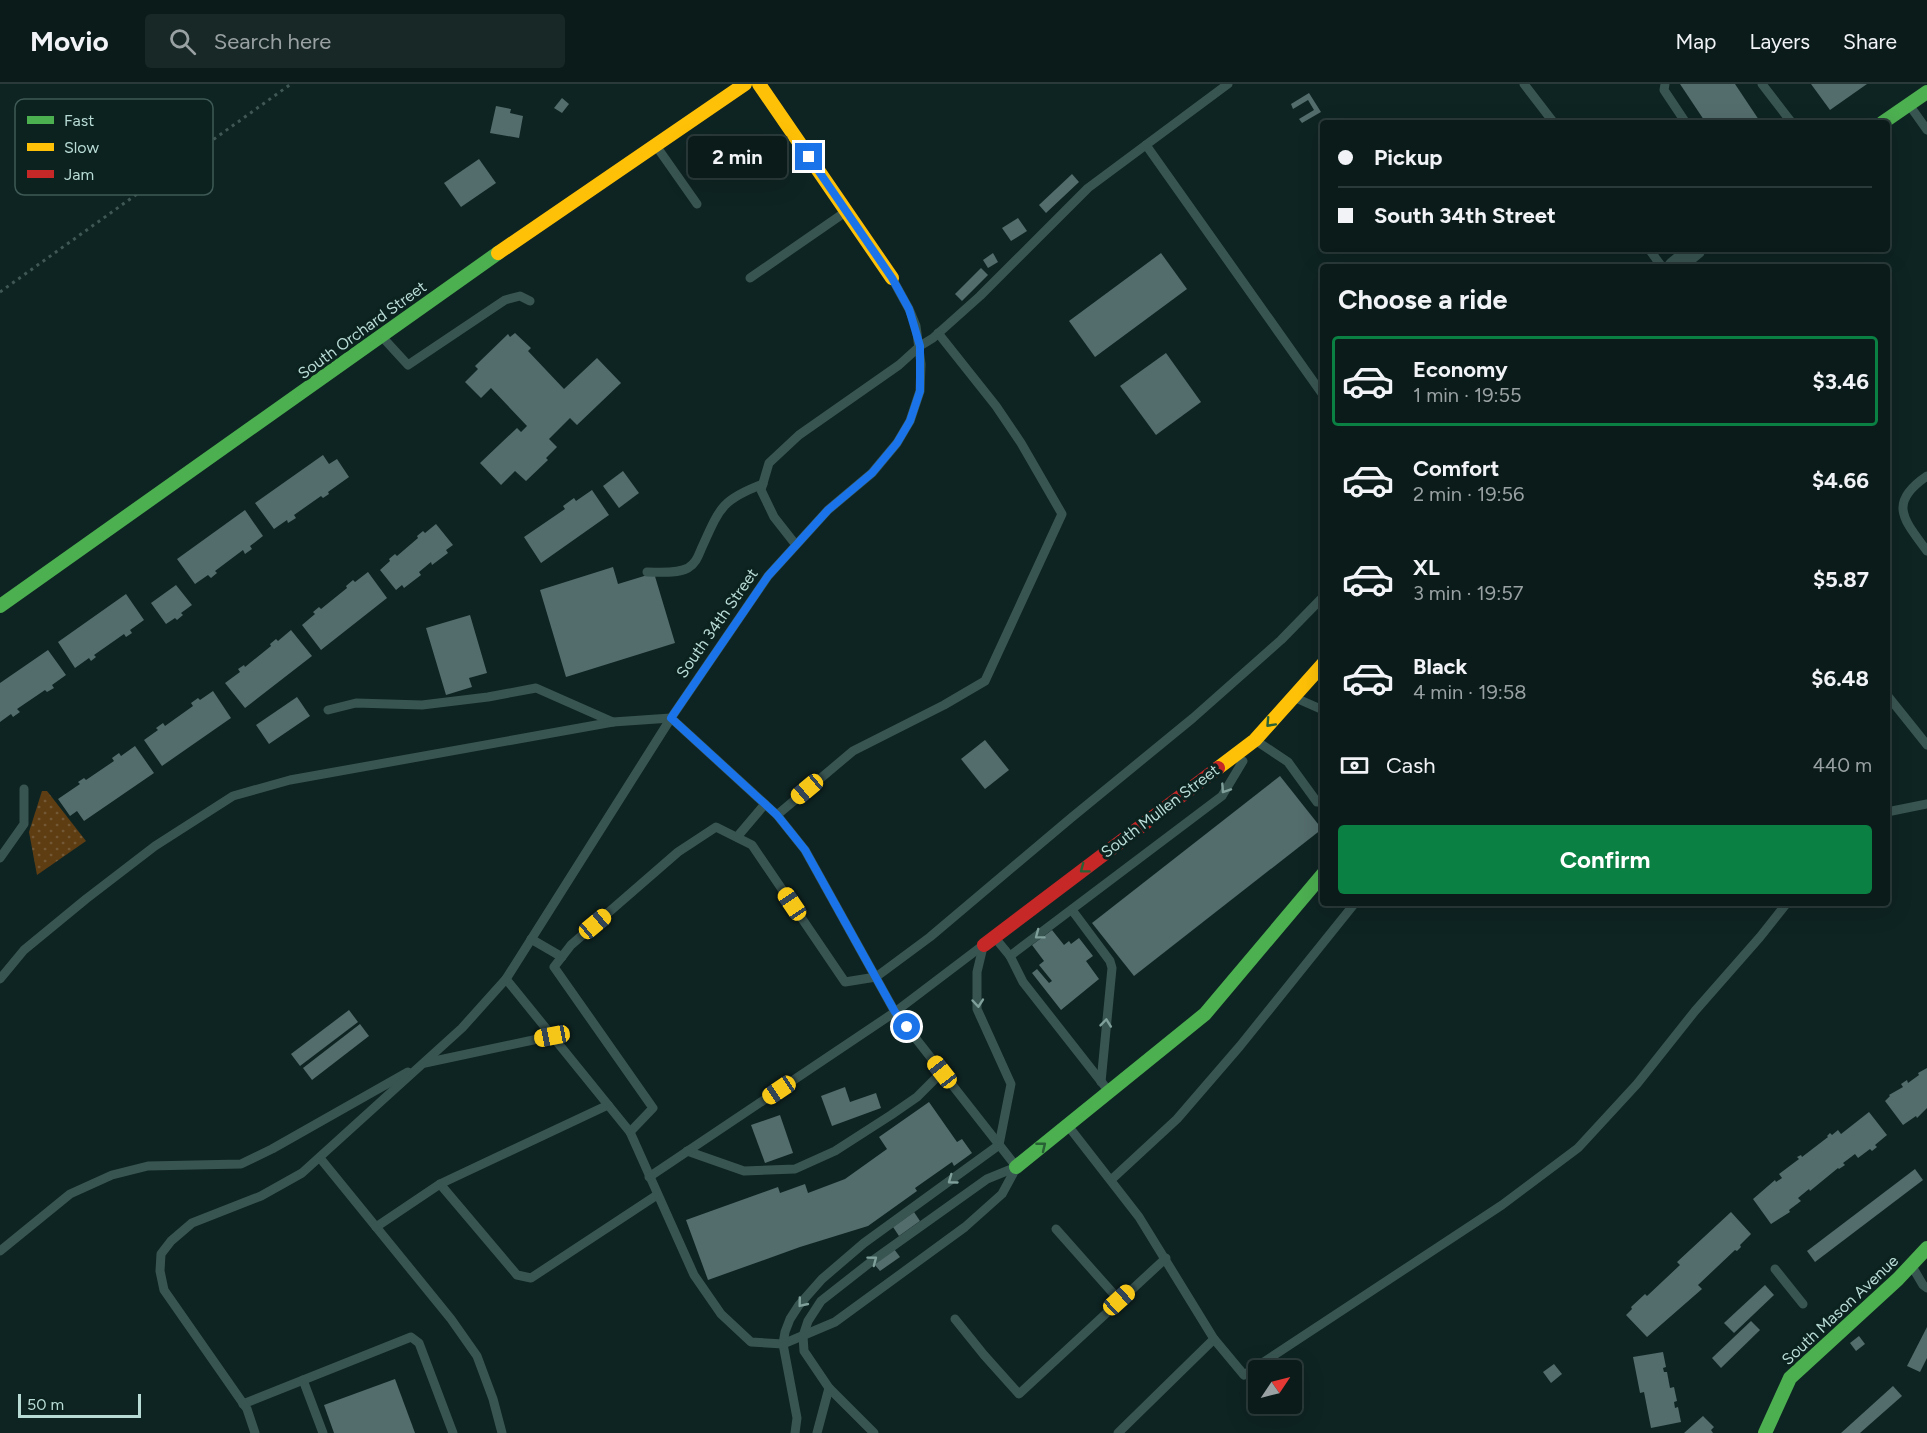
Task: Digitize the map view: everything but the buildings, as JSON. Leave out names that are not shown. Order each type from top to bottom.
[{"type":"street","name":"South Orchard Street","points":[[0,606],[745,84]]},
{"type":"street","name":"South 34th Street","points":[[759,84],[892,278]]},
{"type":"street","points":[[1886,120],[1927,92]]},
{"type":"street","points":[[1678,264],[1692,252]]},
{"type":"street","name":"South Mullen Street","points":[[989,941],[1255,740],[1320,667]]},
{"type":"street","points":[[1016,1167],[1068,1125],[1105,1087],[1205,1014],[1320,878]]},
{"type":"street","name":"South Mason Avenue","points":[[1765,1433],[1790,1378],[1912,1266],[1927,1248]]},
{"type":"lane","points":[[796,545],[774,517],[761,490],[769,464],[799,435],[899,365],[938,333],[980,296],[1088,188],[1228,84]]},
{"type":"lane","points":[[1524,84],[1552,120]]},
{"type":"lane","points":[[1665,84],[1664,90],[1684,120]]},
{"type":"lane","points":[[1762,84],[1790,120]]},
{"type":"lane","points":[[1909,104],[1927,130]]},
{"type":"lane","points":[[655,145],[697,204]]},
{"type":"lane","points":[[1146,145],[1320,391]]},
{"type":"lane","points":[[750,278],[847,212]]},
{"type":"lane","name":"South 34th Street","points":[[424,1063],[462,1028],[506,979],[671,718],[768,576],[828,510],[872,473],[897,443],[910,421],[920,391],[920,346],[909,309],[892,278]]},
{"type":"lane","points":[[381,337],[408,365],[505,300],[520,296],[530,301]]},
{"type":"lane","points":[[777,815],[853,751],[986,681],[1062,514],[1021,443],[996,406],[938,333]]},
{"type":"lane","points":[[1927,476],[1909,490],[1901,507],[1907,525],[1927,551]]},
{"type":"lane","points":[[646,572],[676,572],[687,568],[696,561],[716,516],[729,501],[738,494],[763,484]]},
{"type":"lane","points":[[630,1132],[653,1108],[554,967],[571,945],[678,852],[716,827],[752,845],[845,982],[876,977],[930,937],[1193,718],[1281,640],[1320,600]]},
{"type":"lane","points":[[328,710],[356,703],[422,705],[536,688],[613,722]]},
{"type":"lane","points":[[1294,697],[1320,709]]},
{"type":"lane","points":[[1890,699],[1927,745]]},
{"type":"lane","points":[[0,979],[24,950],[86,899],[155,846],[233,796],[290,780],[613,722],[671,718],[777,815],[805,850],[895,1012],[1016,1167]]},
{"type":"lane","points":[[1010,956],[1222,796],[1255,740],[1288,762],[1317,802],[1320,802]]},
{"type":"lane","points":[[0,858],[24,824],[24,789]]},
{"type":"lane","points":[[737,837],[765,804]]},
{"type":"lane","points":[[1890,811],[1927,804]]},
{"type":"lane","points":[[1111,1180],[1177,1119],[1240,1046],[1353,906]]},
{"type":"lane","points":[[1068,1125],[1139,1217],[1214,1339],[1244,1375],[1502,1205],[1578,1148],[1636,1084],[1785,906]]},
{"type":"lane","points":[[1072,910],[1110,961],[1112,968],[1105,1087]]},
{"type":"lane","points":[[531,939],[562,957]]},
{"type":"lane","points":[[989,941],[1010,956],[1023,982],[1105,1087]]},
{"type":"lane","points":[[650,1177],[895,1012],[989,941]]},
{"type":"lane","points":[[795,1433],[797,1418],[783,1344],[790,1319],[799,1305],[822,1279],[864,1243],[999,1145],[1011,1084],[977,1009],[977,972],[989,941]]},
{"type":"lane","points":[[506,979],[630,1132],[694,1275],[721,1314],[751,1342],[783,1344],[835,1322],[965,1227],[1002,1194],[1016,1167]]},
{"type":"lane","points":[[0,1251],[70,1194],[112,1175],[148,1166],[241,1164],[272,1149],[424,1063],[552,1036]]},
{"type":"lane","points":[[255,1433],[247,1409],[164,1290],[160,1271],[161,1254],[171,1241],[192,1223],[261,1196],[302,1173],[424,1063]]},
{"type":"lane","points":[[687,1151],[744,1171],[795,1168],[835,1151],[891,1115],[917,1096],[942,1072]]},
{"type":"lane","points":[[376,1227],[440,1184],[609,1105]]},
{"type":"lane","points":[[320,1158],[450,1319],[477,1356],[493,1399],[502,1433]]},
{"type":"lane","points":[[874,1433],[829,1388],[804,1352],[803,1336],[808,1321],[821,1301],[872,1261],[987,1179],[1016,1167]]},
{"type":"lane","points":[[440,1184],[517,1275],[531,1278],[657,1195]]},
{"type":"lane","points":[[1056,1229],[1119,1300]]},
{"type":"lane","points":[[955,1319],[1019,1394],[1166,1258]]},
{"type":"lane","points":[[1912,1266],[1927,1288]]},
{"type":"lane","points":[[1775,1269],[1803,1304]]},
{"type":"lane","points":[[243,1404],[411,1337],[419,1343],[453,1433]]},
{"type":"lane","points":[[1118,1433],[1214,1339]]},
{"type":"lane","points":[[303,1380],[323,1433]]},
{"type":"lane","points":[[817,1433],[829,1388]]},
{"type":"path","points":[[213,140],[291,84]]},
{"type":"path","points":[[0,292],[136,195]]},
{"type":"shaded area","points":[[42,791],[47,791],[86,841],[37,875],[29,832]]},
{"type":"traffic: fast","points":[[1886,120],[1927,92]]},
{"type":"traffic: fast","points":[[0,606],[498,253]]},
{"type":"traffic: fast","points":[[1016,1167],[1205,1014],[1320,878]]},
{"type":"traffic: fast","points":[[1765,1433],[1790,1378],[1898,1279],[1927,1248]]},
{"type":"traffic: slow","points":[[498,253],[745,84]]},
{"type":"traffic: slow","points":[[759,84],[892,278]]},
{"type":"traffic: slow","points":[[1218,768],[1255,740],[1320,667]]},
{"type":"traffic: jam","points":[[984,945],[1218,768]]},
{"type":"route","points":[[809,157],[892,278],[909,309],[916,326],[920,346],[920,391],[910,421],[897,443],[872,473],[828,510],[768,576],[671,718],[777,815],[805,850],[895,1012],[907,1027]]}]
